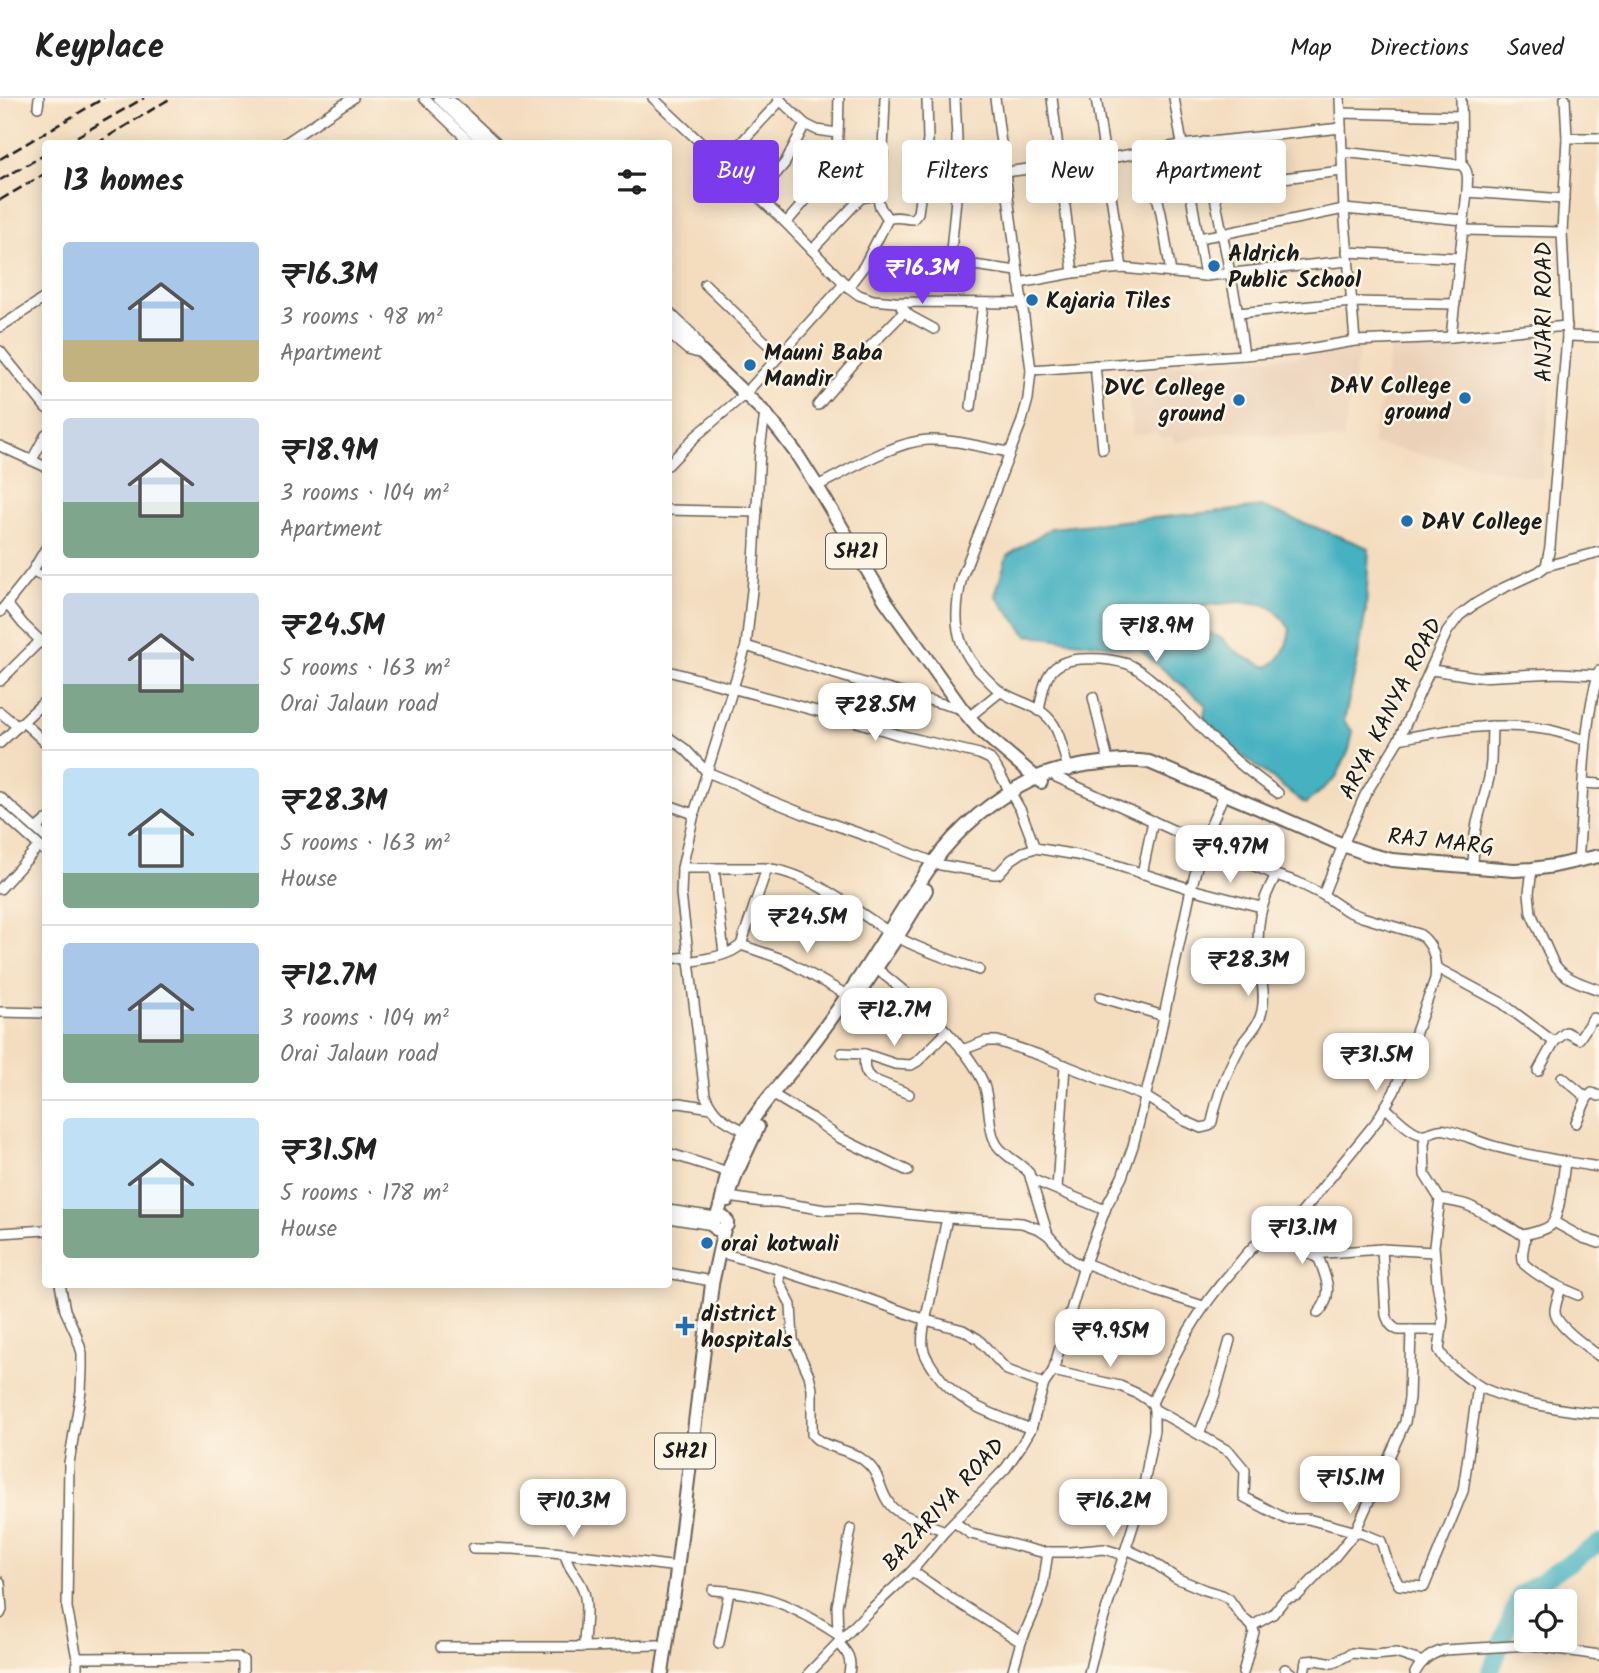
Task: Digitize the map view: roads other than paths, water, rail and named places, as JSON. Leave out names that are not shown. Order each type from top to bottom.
[{"type":"main road","points":[[440,98],[483,140]]},
{"type":"main road","name":"SH21","points":[[672,324],[765,413],[796,453],[885,600],[965,713],[980,730],[1038,780],[1012,794],[937,863],[851,997],[749,1134],[719,1222]]},
{"type":"main road","points":[[1038,780],[1108,761],[1149,762]]},
{"type":"main road","points":[[1038,780],[1056,777],[1069,771],[1149,762]]},
{"type":"main road","name":"RAJ MARG","points":[[1149,762],[1343,845],[1392,860],[1514,870],[1599,856]]},
{"type":"main road","name":"SH21","points":[[655,1673],[706,1280],[719,1222],[722,1193],[728,1172],[760,1109],[815,1046]]},
{"type":"main road","points":[[662,1673],[718,1252],[719,1222]]},
{"type":"street","points":[[290,140],[353,98]]},
{"type":"street","points":[[424,98],[468,140]]},
{"type":"street","points":[[448,98],[493,140]]},
{"type":"street","points":[[653,98],[698,140]]},
{"type":"street","points":[[786,223],[830,172],[834,163],[839,98]]},
{"type":"street","points":[[884,140],[885,98]]},
{"type":"street","points":[[672,461],[696,436],[746,394],[779,355],[864,266],[888,219],[913,219],[918,213],[928,140],[927,98]]},
{"type":"street","points":[[950,262],[957,188],[955,98]]},
{"type":"street","points":[[995,98],[1001,140]]},
{"type":"street","points":[[1052,98],[1057,140]]},
{"type":"street","points":[[1096,98],[1102,140]]},
{"type":"street","points":[[1174,98],[1180,140]]},
{"type":"street","points":[[1340,98],[1343,209],[1355,341]]},
{"type":"street","points":[[1451,337],[1468,175],[1462,164],[1461,98]]},
{"type":"street","name":"ANJARI ROAD","points":[[1546,566],[1550,547],[1567,336],[1562,232],[1567,138],[1565,98]]},
{"type":"street","points":[[745,140],[784,101],[804,124],[817,130],[837,133]]},
{"type":"street","points":[[1341,113],[1461,116]]},
{"type":"street","points":[[779,170],[804,124]]},
{"type":"street","points":[[1224,140],[1341,128]]},
{"type":"street","points":[[1567,138],[1599,138]]},
{"type":"street","points":[[1342,152],[1462,164]]},
{"type":"street","points":[[1286,178],[1342,171]]},
{"type":"street","points":[[1467,192],[1563,199]]},
{"type":"street","points":[[765,203],[859,295],[873,300],[895,302],[1022,303]]},
{"type":"street","points":[[812,250],[856,203]]},
{"type":"street","points":[[879,203],[888,219]]},
{"type":"street","points":[[1009,203],[1031,370],[1028,399],[962,576],[956,602],[959,636],[965,652],[1000,692],[1031,705],[1054,724],[1069,771]]},
{"type":"street","points":[[1064,203],[1073,274]]},
{"type":"street","points":[[1112,203],[1122,268]]},
{"type":"street","points":[[1159,203],[1171,273]]},
{"type":"street","points":[[1191,203],[1205,276]]},
{"type":"street","points":[[1217,203],[1244,355]]},
{"type":"street","points":[[1198,237],[1343,209],[1464,225],[1562,232]]},
{"type":"street","points":[[872,251],[1017,271]]},
{"type":"street","points":[[1019,282],[1122,268],[1205,276],[1229,275],[1347,256],[1460,258]]},
{"type":"street","points":[[705,284],[779,355]]},
{"type":"street","points":[[0,327],[42,300]]},
{"type":"street","points":[[895,302],[904,312],[934,329]]},
{"type":"street","points":[[1238,313],[1352,302],[1455,304]]},
{"type":"street","points":[[971,407],[984,303]]},
{"type":"street","points":[[818,405],[904,312]]},
{"type":"street","points":[[672,314],[697,340],[703,352]]},
{"type":"street","points":[[1031,370],[1244,355],[1303,350],[1355,341],[1451,337],[1567,326]]},
{"type":"street","points":[[672,336],[688,350],[703,352]]},
{"type":"street","points":[[1567,336],[1599,337]]},
{"type":"street","points":[[0,351],[42,403]]},
{"type":"street","points":[[1095,365],[1103,449]]},
{"type":"street","points":[[749,1134],[722,1119],[711,1108],[705,1095],[681,894],[681,868],[694,814],[746,646],[765,413]]},
{"type":"street","points":[[32,460],[42,441]]},
{"type":"street","points":[[817,486],[895,447],[916,441],[945,441],[1009,452]]},
{"type":"street","points":[[0,446],[42,465]]},
{"type":"street","points":[[672,510],[757,512]]},
{"type":"street","name":"ARYA KANYA ROAD","points":[[1323,895],[1365,795],[1399,739],[1447,632],[1459,617],[1475,604],[1546,566],[1599,552]]},
{"type":"street","points":[[0,612],[42,555]]},
{"type":"street","points":[[32,572],[42,576]]},
{"type":"street","points":[[7,604],[42,642]]},
{"type":"street","points":[[0,681],[42,644]]},
{"type":"street","points":[[746,646],[965,713],[1000,692]]},
{"type":"street","points":[[1039,711],[1044,684],[1049,673],[1058,666],[1074,659],[1094,658],[1129,665],[1171,697],[1223,750],[1278,793]]},
{"type":"street","points":[[1432,670],[1478,677],[1598,673],[1595,708],[1586,740],[1578,861]]},
{"type":"street","points":[[672,672],[990,759],[1012,794],[1035,848]]},
{"type":"street","points":[[1093,697],[1108,761]]},
{"type":"street","points":[[0,743],[42,704]]},
{"type":"street","points":[[0,712],[42,740]]},
{"type":"street","points":[[1473,866],[1477,822],[1489,778],[1492,726]]},
{"type":"street","points":[[1399,739],[1450,729],[1492,726],[1549,730],[1586,740]]},
{"type":"street","points":[[672,740],[707,772],[804,814],[937,863],[998,874],[1011,860],[1035,848],[1077,855],[1261,907]]},
{"type":"street","points":[[1056,777],[1203,844],[1297,882],[1348,911],[1419,934],[1427,940],[1437,968],[1394,1093],[1376,1122],[1299,1216],[1289,1226],[1254,1247],[1203,1306],[1174,1355],[1153,1406],[1154,1430],[1141,1501],[1089,1673]]},
{"type":"street","points":[[1583,783],[1599,784]]},
{"type":"street","name":"BAZARIYA ROAD","points":[[809,1673],[840,1638],[912,1571],[954,1521],[1006,1468],[1031,1429],[1044,1384],[1053,1371],[1084,1265],[1105,1210],[1128,1163],[1146,1097],[1191,889],[1203,844],[1224,794]]},
{"type":"street","points":[[0,797],[36,829],[42,843]]},
{"type":"street","points":[[672,806],[694,814]]},
{"type":"street","points":[[0,811],[42,844]]},
{"type":"street","points":[[1142,874],[1153,821]]},
{"type":"street","points":[[36,829],[42,824]]},
{"type":"street","points":[[0,889],[42,846]]},
{"type":"street","points":[[681,868],[768,868],[795,874],[913,946],[979,970]]},
{"type":"street","points":[[714,868],[724,954]]},
{"type":"street","points":[[672,959],[688,960],[724,954],[741,945],[768,868]]},
{"type":"street","points":[[1532,869],[1529,893],[1531,913],[1557,970],[1567,978],[1599,990]]},
{"type":"street","points":[[962,1050],[986,1041],[997,1041],[1146,1097],[1185,1121],[1206,1128],[1212,1122],[1222,1084],[1241,1046],[1258,1023],[1262,1010],[1264,993],[1258,923],[1264,896],[1276,875]]},
{"type":"street","points":[[741,945],[785,960],[851,997]]},
{"type":"street","points":[[873,965],[939,1023],[979,1074],[989,1101],[996,1144],[1025,1168],[1031,1179],[1048,1235]]},
{"type":"street","points":[[1437,968],[1502,1003],[1554,1042]]},
{"type":"street","points":[[1100,997],[1164,1016]]},
{"type":"street","points":[[0,1012],[42,1013]]},
{"type":"street","points":[[1538,1071],[1554,1042],[1566,1032],[1579,1039],[1593,1018],[1599,1020]]},
{"type":"street","points":[[842,1053],[864,1054],[895,1064],[911,1065],[947,1032]]},
{"type":"street","points":[[864,1054],[867,1075],[909,1094]]},
{"type":"street","points":[[1057,1189],[1065,1065]]},
{"type":"street","points":[[1562,1077],[1587,1098]]},
{"type":"street","points":[[1576,1123],[1587,1098],[1592,1093],[1599,1096]]},
{"type":"street","points":[[777,1097],[838,1137],[908,1171]]},
{"type":"street","points":[[672,1103],[680,1102],[711,1108]]},
{"type":"street","points":[[1385,1107],[1420,1134],[1441,1129],[1494,1147],[1599,1167]]},
{"type":"street","points":[[1426,1134],[1425,1175],[1440,1199],[1434,1252],[1443,1318],[1439,1341],[1442,1356],[1478,1386],[1497,1395],[1599,1413]]},
{"type":"street","points":[[672,1154],[728,1172]]},
{"type":"street","points":[[1523,1235],[1542,1230],[1554,1222],[1565,1162]]},
{"type":"street","points":[[1031,1179],[1105,1210]]},
{"type":"street","points":[[729,1197],[825,1210],[857,1209],[1022,1223],[1048,1235],[1069,1258],[1084,1265],[1203,1306]]},
{"type":"street","points":[[1440,1199],[1476,1209],[1518,1231],[1525,1239],[1521,1251],[1524,1264],[1545,1280],[1578,1295]]},
{"type":"street","points":[[672,1211],[719,1222]]},
{"type":"street","points":[[672,1218],[719,1222]]},
{"type":"street","points":[[947,1218],[926,1320],[923,1351],[940,1379],[965,1401],[1031,1429]]},
{"type":"street","points":[[1554,1222],[1583,1238],[1599,1242]]},
{"type":"street","points":[[0,1234],[42,1230]]},
{"type":"street","points":[[1279,1231],[1289,1241],[1319,1259],[1328,1301],[1318,1313]]},
{"type":"street","points":[[1311,1254],[1382,1249],[1434,1252]]},
{"type":"street","points":[[1382,1249],[1386,1315],[1389,1323],[1398,1330],[1442,1330]]},
{"type":"street","points":[[718,1252],[963,1330],[978,1339],[1007,1370],[1044,1384]]},
{"type":"street","points":[[780,1270],[779,1281],[791,1305],[793,1340],[809,1375],[812,1389],[812,1434],[819,1442],[847,1450],[872,1467],[893,1509],[945,1531]]},
{"type":"street","points":[[672,1274],[706,1280]]},
{"type":"street","points":[[61,1288],[65,1310],[82,1353],[81,1391],[69,1463],[67,1574],[69,1621],[77,1658],[77,1673]]},
{"type":"street","points":[[1561,1288],[1556,1316],[1573,1335],[1599,1356]]},
{"type":"street","points":[[1252,1626],[1273,1614],[1285,1599],[1298,1595],[1355,1532],[1405,1422],[1409,1398],[1411,1330]]},
{"type":"street","points":[[1199,1434],[1214,1397],[1230,1340]]},
{"type":"street","points":[[1053,1371],[1138,1394],[1153,1406],[1230,1452],[1245,1470],[1244,1497],[1286,1519],[1308,1518],[1381,1541],[1388,1564],[1399,1585],[1424,1587],[1463,1491],[1478,1386]]},
{"type":"street","points":[[954,1521],[971,1534],[1048,1552],[1104,1549],[1125,1552],[1148,1559],[1176,1578],[1222,1595],[1229,1599],[1254,1632],[1243,1673]]},
{"type":"street","points":[[849,1673],[849,1656],[840,1638],[838,1606],[851,1529]]},
{"type":"street","points":[[473,1548],[565,1553],[670,1566]]},
{"type":"street","points":[[1012,1673],[1043,1585],[1048,1552]]},
{"type":"street","points":[[565,1553],[566,1562],[582,1588],[585,1599],[584,1647]]},
{"type":"street","points":[[912,1571],[1021,1642]]},
{"type":"street","points":[[0,1582],[0,1614]]},
{"type":"street","points":[[713,1590],[754,1595],[769,1600],[808,1616],[840,1638]]},
{"type":"street","points":[[719,1643],[729,1592]]},
{"type":"street","points":[[441,1647],[658,1645]]},
{"type":"street","points":[[1415,1673],[1432,1653],[1472,1647],[1530,1645],[1599,1655]]},
{"type":"street","points":[[1304,1673],[1306,1661],[1333,1662],[1352,1653],[1396,1653],[1423,1661]]},
{"type":"street","points":[[77,1658],[237,1657],[243,1660],[243,1673]]},
{"type":"water","points":[[1263,507],[1369,548],[1366,610],[1344,721],[1353,732],[1349,750],[1336,778],[1305,804],[1202,724],[1206,705],[1140,650],[1027,635],[995,595],[1007,556],[1051,528]],"holes":[[[1240,602],[1270,607],[1290,629],[1283,651],[1277,660],[1267,667],[1242,656],[1222,638],[1197,628],[1191,618],[1194,606]]]},
{"type":"waterway","points":[[1490,1673],[1520,1595],[1599,1543]]},
{"type":"railway","points":[[0,159],[104,98]]},
{"type":"railway","points":[[71,140],[144,98]]},
{"type":"railway","points":[[103,140],[171,98]]},
{"type":"railway","points":[[0,180],[42,156]]},
{"type":"railway","points":[[0,200],[42,175]]},
{"type":"place","name":"Aldrich Public School","points":[[1214,266]]},
{"type":"place","name":"Kajaria Tiles","points":[[1032,300]]},
{"type":"place","name":"Mauni Baba Mandir","points":[[750,365]]},
{"type":"place","name":"DAV College ground","points":[[1465,398]]},
{"type":"place","name":"DVC College ground","points":[[1239,400]]},
{"type":"place","name":"DAV College","points":[[1407,521]]},
{"type":"place","name":"orai kotwali","points":[[707,1243]]},
{"type":"place","name":"district hospitals","points":[[685,1326]]}]
